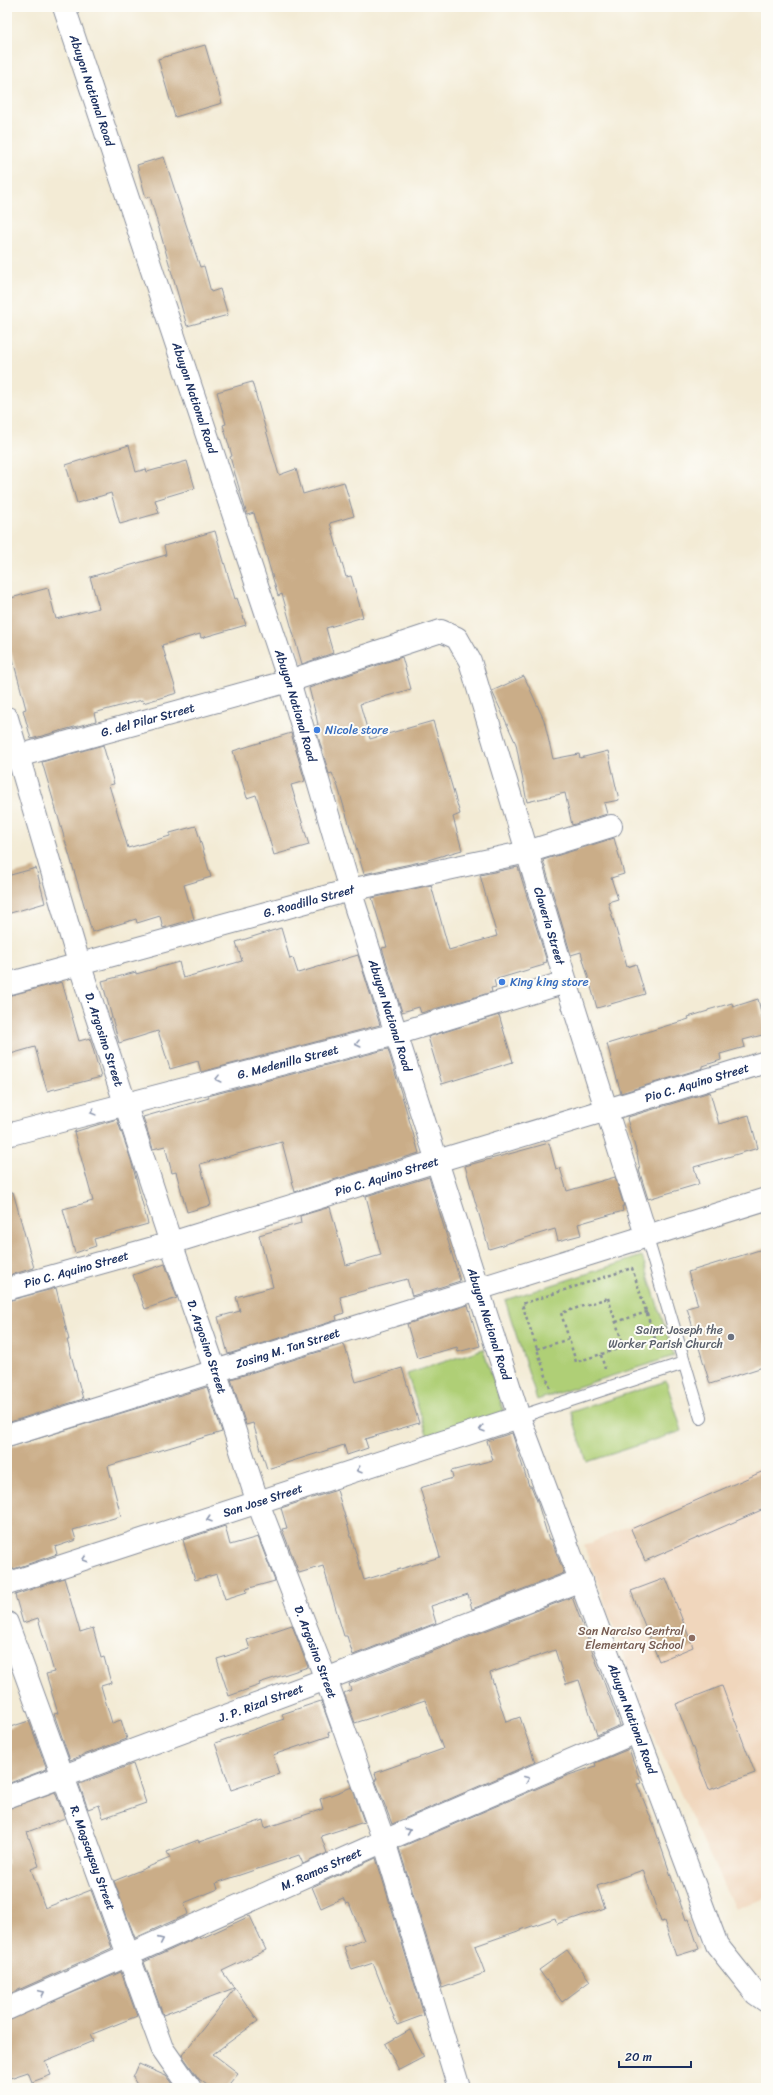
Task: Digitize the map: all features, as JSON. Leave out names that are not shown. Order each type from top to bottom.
[{"type":"street","name":"Abuyon National Road","points":[[64,7],[289,681],[350,890],[519,1417],[717,1945],[756,1994],[766,2001]]},
{"type":"street","name":"G. del Pilar Street","points":[[12,758],[289,681],[441,631],[457,638],[470,660]]},
{"type":"street","name":"Claveria Street","points":[[470,660],[566,982],[646,1235]]},
{"type":"street","name":"D. Argosino Street","points":[[7,718],[12,758],[171,1244],[215,1370],[258,1503],[326,1679],[384,1841],[459,2088]]},
{"type":"street","name":"G. Roadilla Street","points":[[7,984],[79,963],[350,890],[528,852],[611,826]]},
{"type":"street","name":"G. Medenilla Street","points":[[7,1135],[396,1034],[566,982]]},
{"type":"street","name":"Pio C. Aquino Street","points":[[7,1289],[171,1244],[437,1161],[766,1062]]},
{"type":"street","name":"Zosing M. Tan Street","points":[[7,1436],[646,1235],[766,1199]]},
{"type":"street","name":"San Jose Street","points":[[7,1584],[519,1417]]},
{"type":"street","name":"J. P. Rizal Street","points":[[7,1797],[326,1679],[581,1580]]},
{"type":"street","name":"R. Magsaysay Street","points":[[7,1623],[162,2048],[190,2088]]},
{"type":"street","name":"M. Ramos Street","points":[[7,2009],[384,1841],[636,1732]]},
{"type":"lane","points":[[646,1235],[701,1418]]},
{"type":"lane","points":[[519,1417],[684,1363]]},
{"type":"path","points":[[556,1405],[522,1304],[632,1268],[665,1369]]},
{"type":"path","points":[[608,1298],[616,1322],[624,1347],[576,1362],[561,1313],[608,1298]]},
{"type":"path","points":[[616,1322],[667,1306]]},
{"type":"path","points":[[537,1349],[569,1339]]},
{"type":"shaded area","name":"San Narciso Central Elementary School","points":[[766,1464],[766,1898],[735,1909],[651,1731],[584,1546]]},
{"type":"green space","points":[[642,1256],[674,1356],[537,1400],[505,1300]]},
{"type":"green space","points":[[483,1349],[505,1415],[429,1440],[407,1374]]},
{"type":"green space","points":[[666,1381],[682,1431],[587,1462],[571,1412]]},
{"type":"building","points":[[205,45],[222,103],[175,117],[158,59]]},
{"type":"building","points":[[164,157],[200,267],[204,266],[211,292],[220,289],[228,315],[187,326],[150,197],[146,198],[137,165]]},
{"type":"building","points":[[252,382],[279,475],[296,469],[303,494],[344,482],[354,516],[330,523],[346,577],[351,576],[363,617],[326,628],[333,653],[302,664],[282,594],[278,596],[254,513],[247,515],[230,457],[232,456],[223,425],[226,424],[217,392]]},
{"type":"building","points":[[129,445],[136,472],[146,469],[147,472],[187,461],[195,488],[155,500],[159,513],[120,524],[111,493],[77,503],[66,465]]},
{"type":"building","points":[[215,531],[235,599],[237,598],[246,625],[201,638],[200,634],[162,645],[177,693],[143,703],[142,700],[94,713],[96,721],[31,739],[23,710],[26,709],[7,637],[7,599],[48,588],[56,619],[99,608],[90,577],[166,555],[164,546]]},
{"type":"building","points":[[402,657],[411,689],[360,704],[370,739],[433,721],[460,814],[453,817],[462,850],[424,861],[364,874],[338,787],[332,773],[329,774],[315,726],[318,725],[309,688]]},
{"type":"building","points":[[524,676],[544,720],[553,759],[579,754],[580,758],[608,751],[619,800],[604,803],[607,814],[572,825],[565,793],[527,802],[516,744],[492,691]]},
{"type":"building","points":[[291,733],[305,781],[291,785],[309,845],[274,855],[256,795],[247,798],[233,751]]},
{"type":"building","points":[[103,745],[114,784],[109,785],[128,848],[170,836],[170,833],[196,826],[211,877],[184,885],[194,919],[163,928],[160,916],[137,923],[136,919],[92,932],[42,762]]},
{"type":"building","points":[[614,838],[624,874],[611,878],[618,899],[608,902],[627,967],[636,964],[645,994],[597,1008],[581,952],[571,955],[543,860]]},
{"type":"building","points":[[518,867],[547,962],[543,963],[544,965],[494,980],[496,987],[491,988],[492,992],[421,1013],[419,1007],[402,1012],[382,948],[387,947],[372,898],[431,885],[449,950],[497,936],[480,875]]},
{"type":"building","points":[[36,868],[45,903],[7,914],[7,876]]},
{"type":"building","points":[[281,928],[290,959],[293,958],[298,973],[358,955],[380,1025],[201,1072],[198,1061],[170,1069],[158,1031],[119,1043],[102,981],[136,972],[136,974],[179,962],[183,978],[242,961],[236,942]]},
{"type":"building","points":[[62,982],[79,1041],[90,1038],[101,1077],[47,1091],[35,1047],[7,1055],[7,996]]},
{"type":"building","points":[[758,999],[766,1034],[743,1040],[745,1047],[720,1054],[721,1060],[703,1066],[703,1068],[621,1093],[607,1044],[689,1019],[688,1017],[708,1010],[732,1003],[733,1007]]},
{"type":"building","points":[[499,1015],[513,1062],[442,1084],[428,1037]]},
{"type":"building","points":[[388,1049],[419,1153],[295,1192],[282,1142],[200,1164],[211,1205],[187,1212],[176,1172],[172,1173],[165,1146],[153,1149],[143,1117],[209,1098],[208,1096]]},
{"type":"building","points":[[710,1092],[719,1124],[749,1115],[758,1148],[694,1167],[699,1184],[648,1199],[639,1170],[637,1154],[627,1119],[628,1117]]},
{"type":"building","points":[[117,1119],[131,1160],[148,1224],[94,1239],[96,1246],[75,1253],[63,1209],[93,1201],[74,1132]]},
{"type":"building","points":[[549,1143],[556,1169],[560,1168],[567,1191],[615,1177],[624,1206],[622,1206],[623,1211],[578,1224],[581,1235],[558,1241],[555,1229],[489,1249],[465,1166]]},
{"type":"building","points":[[429,1177],[460,1281],[412,1296],[407,1279],[340,1297],[344,1313],[336,1316],[337,1320],[228,1354],[218,1317],[240,1311],[236,1297],[273,1287],[259,1235],[301,1223],[300,1216],[330,1207],[346,1265],[381,1255],[366,1196]]},
{"type":"building","points":[[13,1192],[34,1268],[7,1276],[7,1193]]},
{"type":"building","name":"Saint Joseph the Worker Parish Church","points":[[766,1248],[766,1366],[710,1384],[687,1308],[698,1305],[688,1272]]},
{"type":"building","points":[[165,1264],[177,1298],[145,1309],[133,1275]]},
{"type":"building","points":[[56,1288],[69,1340],[67,1340],[83,1399],[7,1423],[7,1301]]},
{"type":"building","points":[[468,1305],[480,1346],[458,1352],[457,1347],[417,1358],[407,1324]]},
{"type":"building","points":[[344,1344],[356,1382],[402,1368],[419,1423],[365,1439],[368,1448],[347,1455],[344,1445],[267,1469],[253,1423],[246,1425],[231,1379]]},
{"type":"building","points":[[207,1387],[222,1432],[108,1466],[121,1516],[73,1530],[76,1540],[55,1547],[57,1554],[8,1571],[7,1448]]},
{"type":"building","points":[[512,1433],[529,1486],[531,1486],[537,1501],[549,1540],[551,1539],[564,1573],[472,1609],[468,1594],[431,1606],[436,1623],[353,1655],[347,1636],[344,1636],[323,1566],[299,1573],[282,1529],[287,1528],[281,1508],[337,1490],[364,1580],[440,1557],[420,1488],[453,1478],[451,1471],[493,1460],[487,1441]]},
{"type":"building","points":[[766,1470],[766,1508],[645,1561],[631,1529]]},
{"type":"building","points":[[225,1526],[230,1545],[258,1537],[275,1581],[246,1589],[247,1592],[225,1599],[217,1574],[195,1580],[183,1540]]},
{"type":"building","points":[[64,1578],[80,1632],[93,1628],[101,1658],[104,1657],[111,1683],[101,1686],[112,1723],[121,1720],[127,1739],[70,1760],[54,1714],[58,1713],[46,1674],[54,1672],[38,1618],[23,1623],[15,1595]]},
{"type":"building","points":[[666,1578],[693,1647],[659,1661],[631,1591]]},
{"type":"building","points":[[572,1597],[620,1725],[597,1735],[579,1680],[566,1684],[555,1650],[490,1673],[506,1722],[520,1717],[535,1762],[392,1824],[375,1779],[377,1779],[375,1773],[443,1749],[425,1700],[355,1723],[344,1693],[351,1690],[349,1684]]},
{"type":"building","points":[[292,1625],[308,1667],[259,1683],[260,1685],[229,1696],[217,1659],[250,1649],[247,1640]]},
{"type":"building","points":[[722,1686],[755,1773],[709,1790],[676,1704]]},
{"type":"building","points":[[321,1701],[332,1731],[328,1733],[329,1736],[273,1755],[279,1774],[231,1790],[215,1743],[284,1719],[282,1714]]},
{"type":"building","points":[[29,1721],[47,1769],[7,1784],[7,1728]]},
{"type":"building","points":[[629,1749],[641,1783],[637,1784],[654,1826],[686,1920],[689,1919],[699,1949],[676,1956],[664,1921],[661,1922],[643,1870],[597,1886],[605,1908],[557,1924],[555,1918],[475,1946],[485,1973],[442,1988],[399,1848],[566,1776],[596,1766],[595,1763]]},
{"type":"building","points":[[133,1764],[146,1803],[103,1818],[99,1805],[88,1809],[79,1784]]},
{"type":"building","points":[[352,1787],[364,1822],[321,1836],[327,1853],[303,1864],[299,1855],[216,1883],[218,1889],[184,1903],[188,1914],[135,1938],[114,1881],[170,1858],[167,1852],[198,1840],[199,1842],[263,1820],[265,1828],[323,1809],[320,1799]]},
{"type":"building","points":[[55,1792],[65,1818],[27,1832],[39,1866],[31,1869],[45,1908],[91,1890],[112,1948],[7,1995],[7,1809]]},
{"type":"building","points":[[376,1858],[424,2015],[397,2025],[373,1963],[352,1970],[344,1947],[364,1940],[349,1903],[346,1904],[343,1898],[321,1908],[312,1887]]},
{"type":"building","points":[[250,1916],[266,1950],[222,1971],[234,1988],[163,2015],[144,1962]]},
{"type":"building","points":[[567,1950],[590,1981],[562,2002],[539,1970]]},
{"type":"building","points":[[121,1972],[137,2016],[90,2035],[93,2041],[45,2061],[51,2075],[32,2082],[28,2072],[7,2079],[7,2021]]},
{"type":"building","points":[[235,1988],[258,2021],[213,2054],[238,2073],[226,2088],[211,2088],[199,2079],[182,2055]]},
{"type":"building","points":[[410,2030],[424,2057],[399,2070],[385,2044]]},
{"type":"building","points":[[139,2064],[166,2076],[175,2088],[139,2088],[133,2078]]},
{"type":"place","name":"Nicole store","points":[[317,730]]},
{"type":"place","name":"King king store","points":[[502,982]]},
{"type":"place","name":"Saint Joseph the Worker Parish Church","points":[[731,1337]]},
{"type":"place","name":"San Narciso Central Elementary School","points":[[692,1638]]}]
